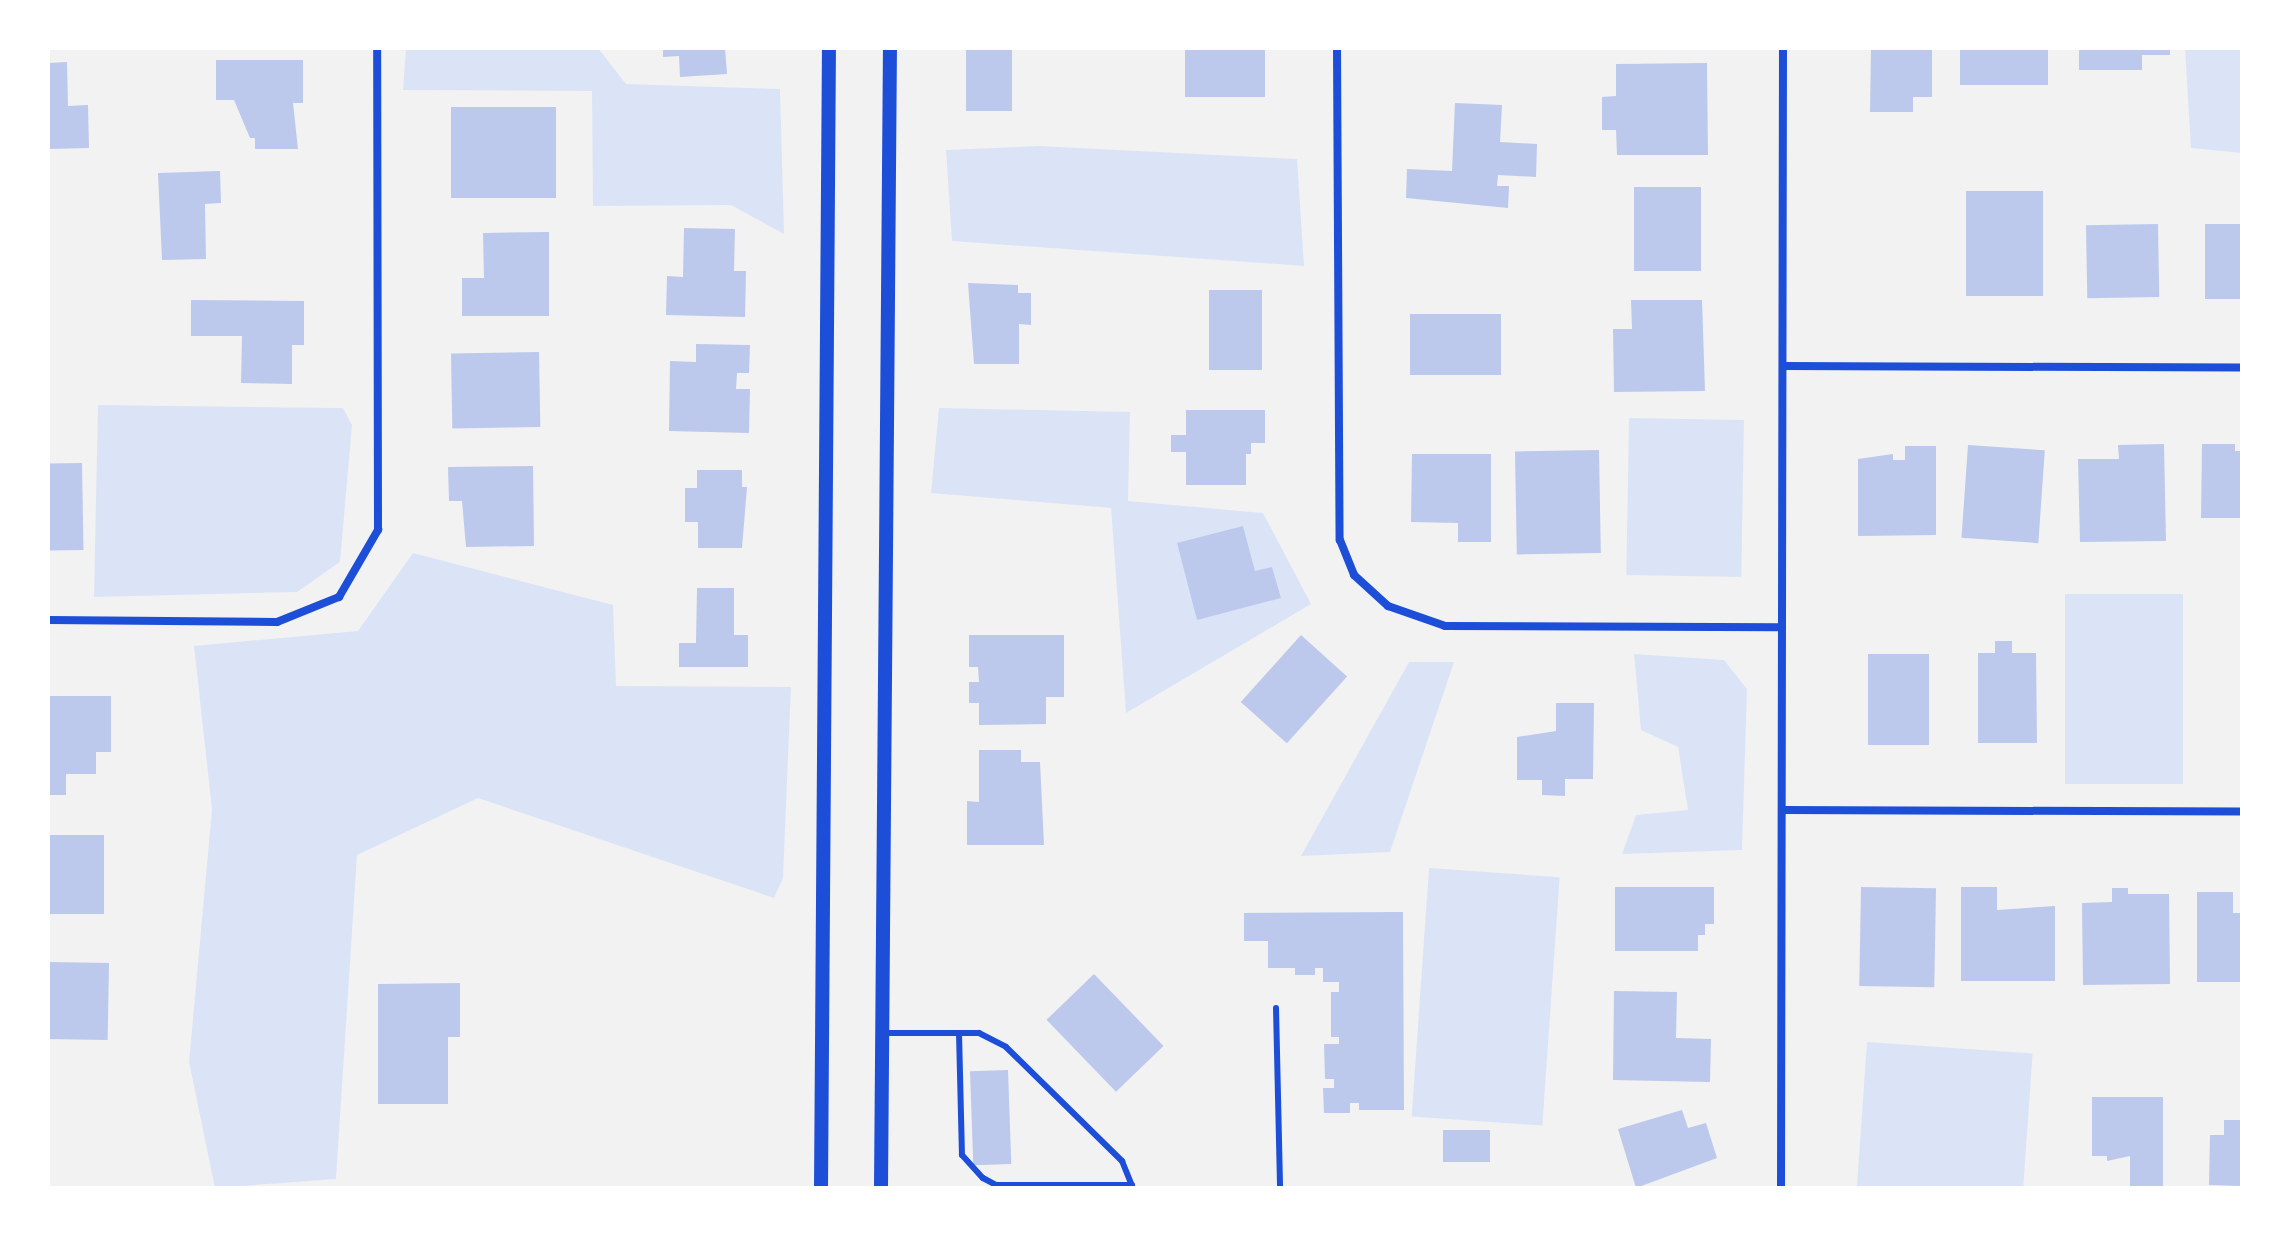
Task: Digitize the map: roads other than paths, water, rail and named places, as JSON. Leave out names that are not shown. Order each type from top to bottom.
[{"type":"street","points":[[48,620],[277,622],[339,597],[378,530],[377,48]]},
{"type":"street","points":[[821,1188],[829,48]]},
{"type":"street","points":[[881,1188],[890,48]]},
{"type":"street","points":[[1337,48],[1340,540],[1354,575],[1388,606],[1445,626],[1782,627]]},
{"type":"street","points":[[1781,1188],[1783,48]]},
{"type":"street","points":[[1783,366],[2242,368]]},
{"type":"street","points":[[1783,810],[2242,812]]},
{"type":"lane","points":[[1276,1008],[1280,1188]]},
{"type":"lane","points":[[882,1033],[959,1033],[979,1033],[1006,1047],[1122,1161],[1132,1187],[996,1185],[983,1178],[962,1155],[959,1033]]}]
